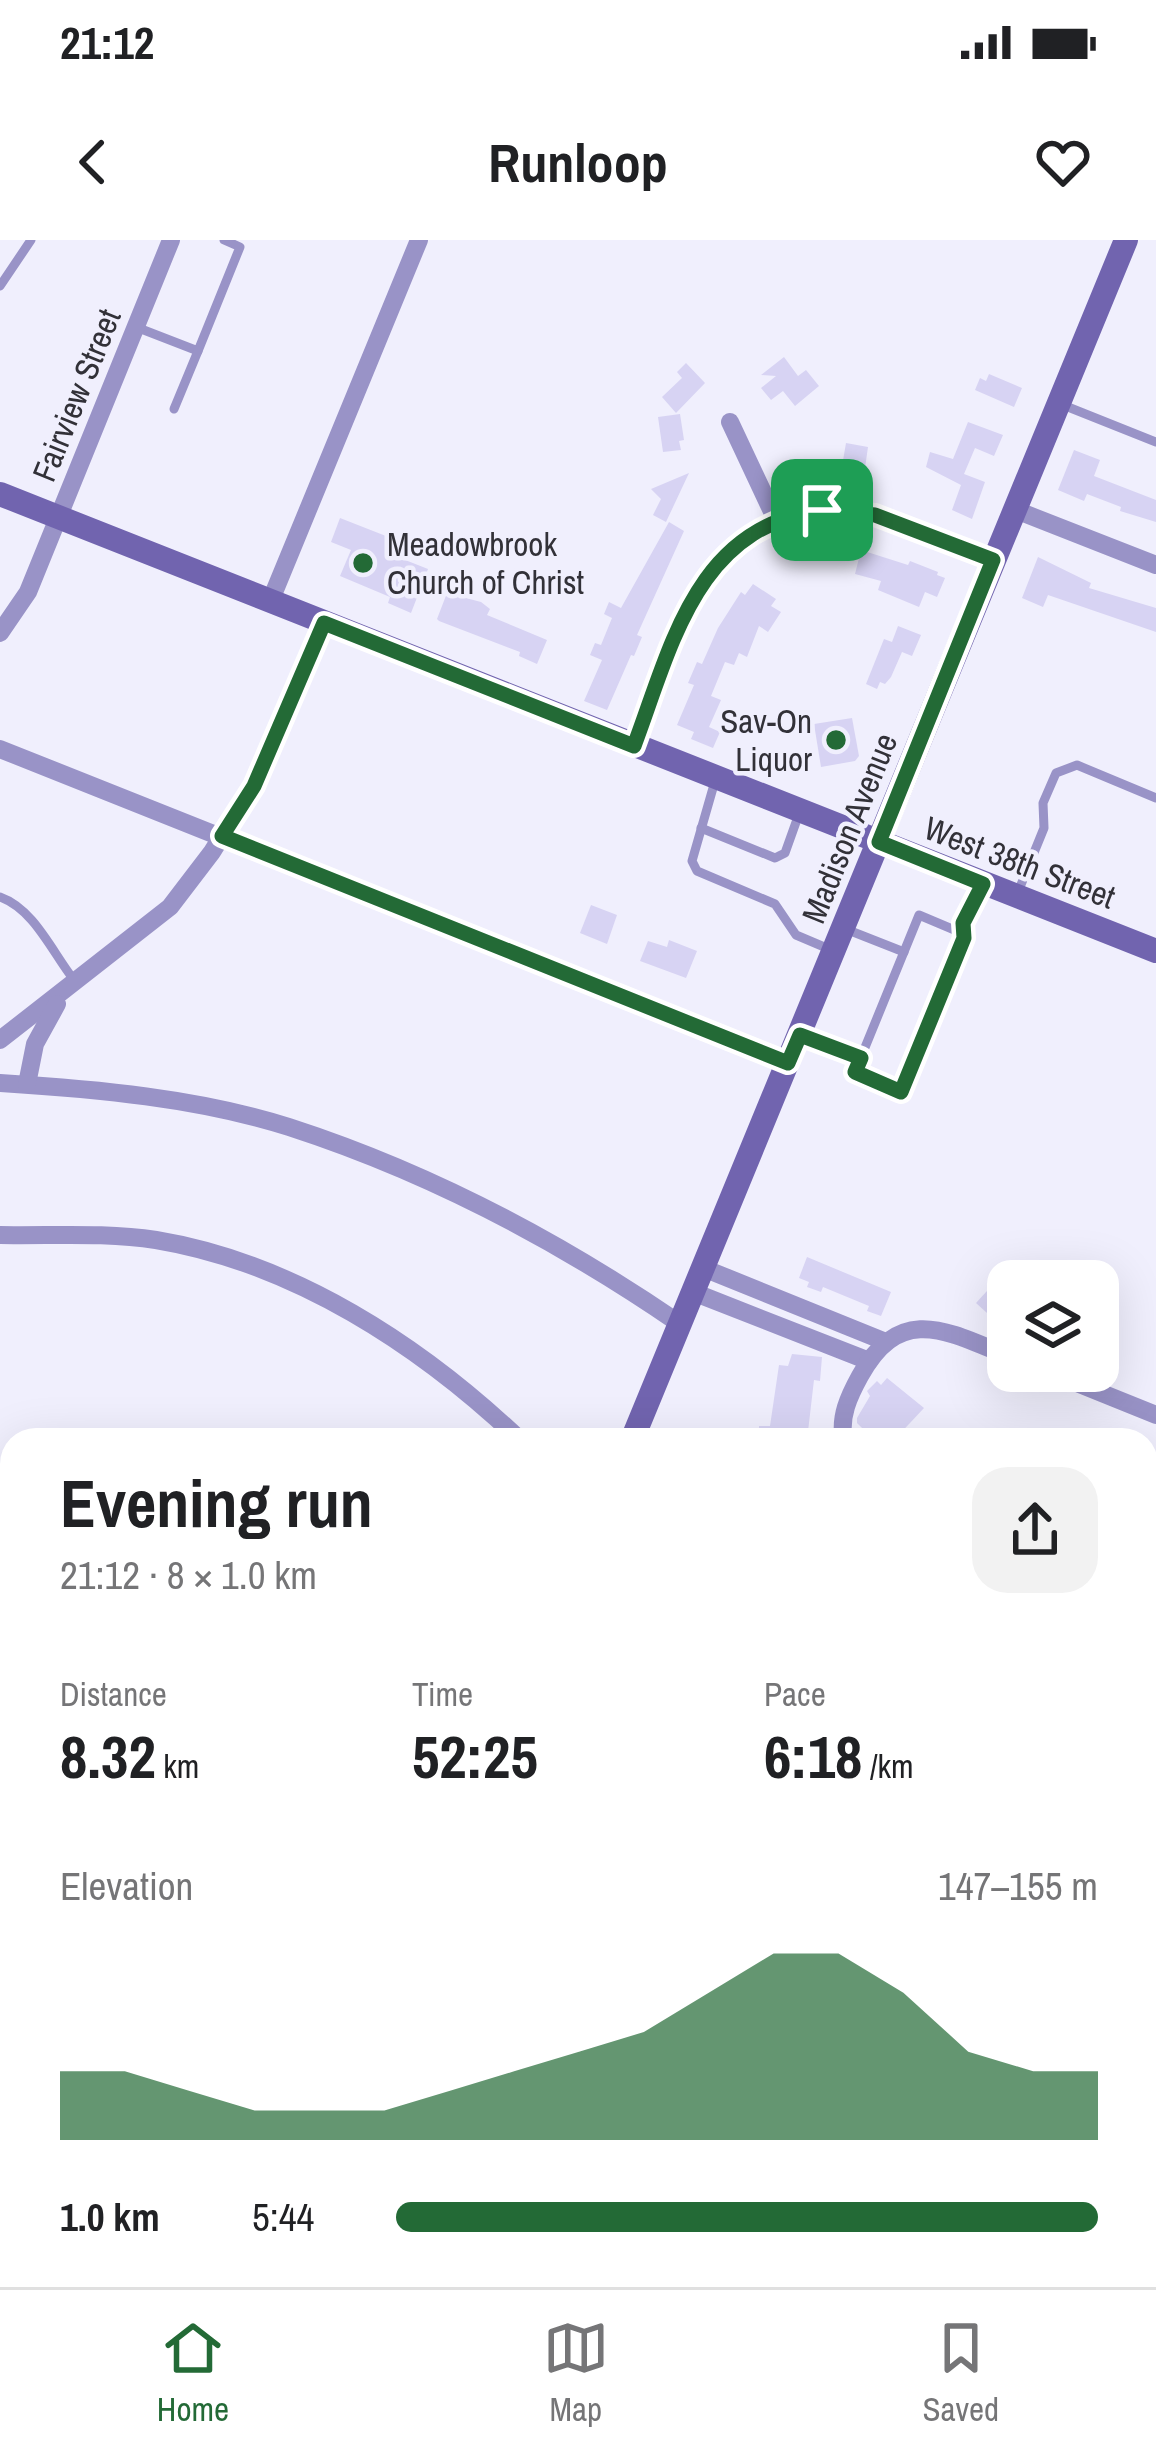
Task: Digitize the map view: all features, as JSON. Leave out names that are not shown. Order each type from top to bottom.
[{"type":"street","name":"Fairview Street","points":[[0,633],[28,592],[171,240]]},
{"type":"street","points":[[0,494],[270,602],[419,240]]},
{"type":"street","name":"Madison Avenue","points":[[637,1428],[1126,240]]},
{"type":"street","points":[[730,422],[776,520]]},
{"type":"street","points":[[1013,508],[1156,565]]},
{"type":"street","points":[[634,746],[684,613],[717,563],[735,545],[776,520],[803,512],[847,510],[875,515],[993,560]]},
{"type":"street","name":"West 38th Street","points":[[270,602],[1156,951]]},
{"type":"street","points":[[0,1040],[170,907],[254,786],[324,623]]},
{"type":"street","points":[[0,748],[788,1063]]},
{"type":"street","points":[[27,1084],[35,1044],[71,986]]},
{"type":"street","points":[[0,1083],[186,1103],[285,1126],[471,1199],[680,1324]]},
{"type":"street","points":[[0,1235],[154,1240],[255,1269],[376,1327],[474,1397],[507,1428]]},
{"type":"street","points":[[698,1280],[886,1342]]},
{"type":"street","points":[[698,1280],[869,1360]]},
{"type":"street","points":[[844,1428],[844,1412],[869,1360],[886,1342],[910,1329],[938,1328],[987,1348]]},
{"type":"street","points":[[1099,1392],[1156,1415]]},
{"type":"lane","points":[[0,286],[31,240]]},
{"type":"lane","points":[[174,409],[240,247],[224,240]]},
{"type":"lane","points":[[136,327],[198,351]]},
{"type":"lane","points":[[1058,403],[1156,442]]},
{"type":"lane","points":[[1016,896],[1045,828],[1043,803],[1056,773],[1077,765],[1156,798]]},
{"type":"lane","points":[[716,778],[692,861],[697,871],[775,904],[796,935],[904,952]]},
{"type":"lane","points":[[701,828],[775,857],[785,853],[800,812]]},
{"type":"lane","points":[[964,934],[919,915],[855,1072],[901,1092],[964,934],[963,923],[983,884]]},
{"type":"lane","points":[[0,897],[17,903],[32,920],[71,986]]},
{"type":"lane","points":[[800,1035],[861,1058]]},
{"type":"building","points":[[784,357],[798,376],[806,370],[819,386],[795,406],[783,391],[771,400],[761,388],[776,376],[761,375]]},
{"type":"building","points":[[686,363],[705,383],[676,413],[662,397],[682,378],[677,372]]},
{"type":"building","points":[[989,374],[1022,388],[1014,407],[975,390],[980,378],[986,381]]},
{"type":"building","points":[[680,414],[681,450],[663,452],[658,417]]},
{"type":"building","points":[[968,422],[1003,435],[994,456],[975,448],[964,474],[985,482],[972,519],[952,510],[961,485],[926,467],[930,452],[953,459]]},
{"type":"building","points":[[846,443],[868,447],[863,482],[840,478]]},
{"type":"building","points":[[1074,450],[1100,460],[1094,476],[1156,500],[1156,522],[1087,494],[1084,501],[1058,490]]},
{"type":"building","points":[[689,473],[666,522],[653,515],[661,499],[651,489]]},
{"type":"building","points":[[340,518],[391,538],[385,552],[428,569],[411,613],[388,603],[390,597],[340,576],[351,550],[331,542]]},
{"type":"building","points":[[669,522],[684,531],[637,635],[642,637],[634,656],[607,710],[584,701],[602,660],[590,655],[595,643],[601,645],[612,618],[604,614],[609,602],[621,608]]},
{"type":"building","points":[[861,550],[938,572],[945,578],[937,597],[925,592],[919,607],[878,590],[881,581],[855,574]]},
{"type":"building","points":[[1038,557],[1091,583],[1089,588],[1156,608],[1156,632],[1048,595],[1043,607],[1022,598]]},
{"type":"building","points":[[753,584],[776,599],[771,606],[781,612],[768,632],[759,626],[747,657],[739,653],[734,665],[725,662],[711,696],[721,700],[709,727],[720,732],[713,748],[691,739],[694,732],[677,725],[694,685],[688,683],[697,662],[702,664],[718,628],[741,592],[745,595]]},
{"type":"building","points":[[447,593],[481,602],[490,609],[487,615],[547,640],[537,664],[519,656],[520,652],[439,621]]},
{"type":"building","points":[[898,626],[921,635],[912,656],[902,652],[891,677],[877,689],[866,684],[884,639],[892,642]]},
{"type":"building","name":"Sav-On Liquor","points":[[852,718],[859,756],[855,761],[821,767],[814,724]]},
{"type":"building","points":[[591,905],[617,915],[607,944],[580,933]]},
{"type":"building","points":[[669,940],[697,951],[686,978],[640,961],[648,941],[667,947]]},
{"type":"building","points":[[807,1257],[891,1292],[881,1316],[823,1287],[821,1292],[807,1287],[809,1282],[799,1278]]},
{"type":"building","points":[[987,1291],[987,1313],[976,1303]]},
{"type":"building","points":[[792,1354],[822,1357],[808,1428],[759,1428],[770,1426],[779,1365],[788,1366]]},
{"type":"building","points":[[887,1378],[924,1408],[905,1428],[862,1428],[857,1423],[870,1396],[867,1391],[877,1381],[881,1385]]},
{"type":"place","name":"Meadowbrook Church of Christ","points":[[363,563]]},
{"type":"place","name":"Sav-On Liquor","points":[[836,740]]},
{"type":"route","points":[[822,510],[875,515],[993,560],[879,842],[983,884],[963,923],[964,938],[901,1092],[855,1072],[861,1058],[800,1035],[788,1063],[222,836],[254,786],[324,623],[634,746],[684,613],[717,563],[751,533],[776,520],[822,510]]}]
